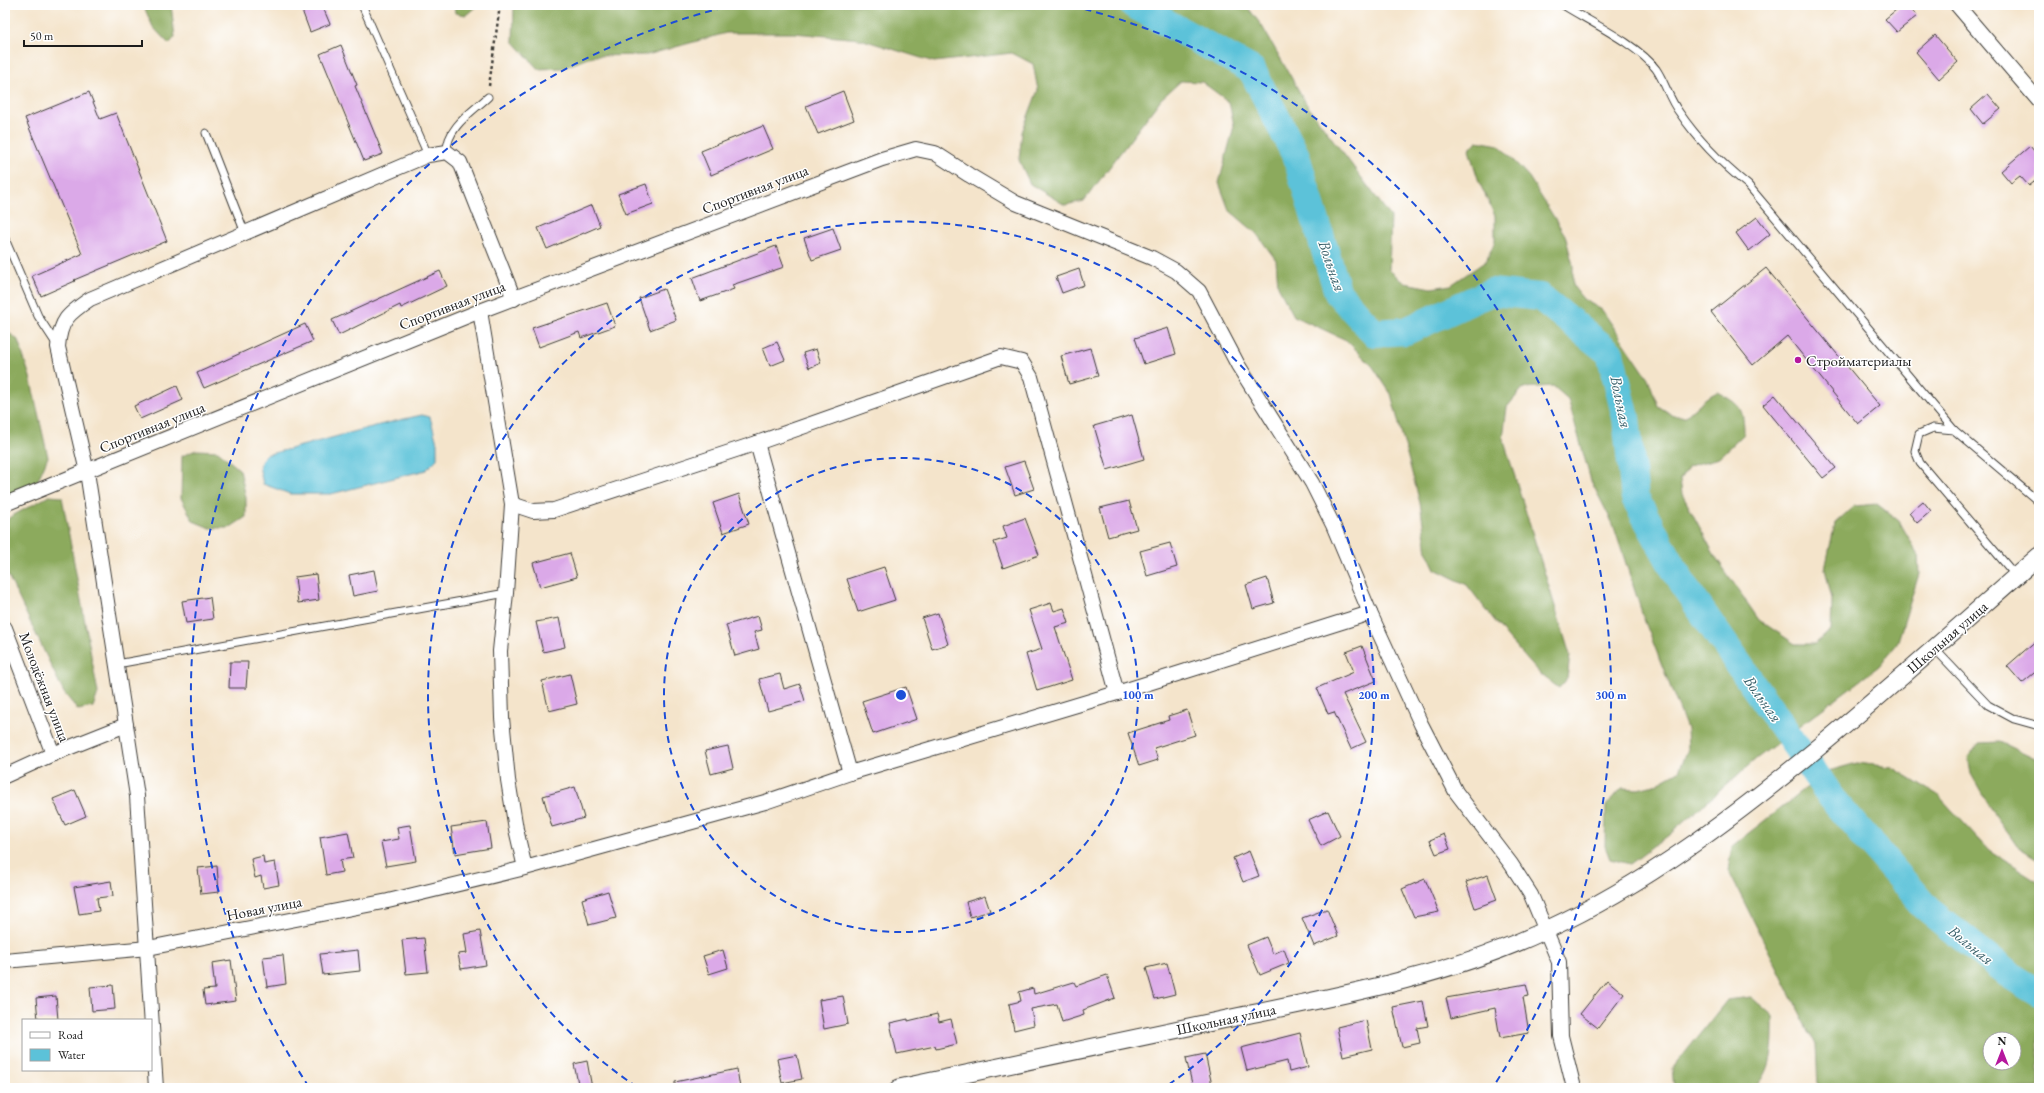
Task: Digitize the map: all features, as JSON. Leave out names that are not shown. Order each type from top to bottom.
[{"type":"street","points":[[1957,5],[2039,101]]},
{"type":"street","name":"Спортивная улица","points":[[5,504],[87,472],[480,310],[514,299],[882,159],[916,149],[935,153],[1016,203],[1152,258],[1176,271],[1199,291],[1238,365],[1312,483],[1333,525],[1370,613]]},
{"type":"street","points":[[156,1088],[137,796],[87,472],[58,347],[60,329],[72,311],[90,299],[428,155],[447,152],[460,162],[514,299]]},
{"type":"street","points":[[480,310],[512,504],[506,593],[500,651],[502,718],[508,780],[516,829],[525,868]]},
{"type":"street","points":[[512,504],[533,512],[554,510],[757,443],[1001,357],[1022,362],[1031,377],[1117,693]]},
{"type":"street","points":[[757,443],[850,773]]},
{"type":"street","name":"Школьная улица","points":[[900,1088],[1343,995],[1448,968],[1502,949],[1547,930],[1657,869],[1754,800],[1855,717],[2039,556]]},
{"type":"street","points":[[1370,613],[1421,724],[1456,792],[1511,864],[1531,895],[1547,930],[1559,962],[1561,1036],[1574,1088]]},
{"type":"street","name":"Новая улица","points":[[5,961],[148,948],[388,901],[525,868],[765,802],[850,773],[1117,693],[1370,613]]},
{"type":"street","name":"Молодёжная улица","points":[[5,628],[11,658],[53,754],[5,776]]},
{"type":"street","points":[[53,754],[126,725]]},
{"type":"lane","points":[[362,5],[428,155]]},
{"type":"lane","points":[[1563,5],[1638,50],[1655,69],[1678,111],[1698,138],[1730,170],[1748,185],[1954,430],[2039,502]]},
{"type":"lane","points":[[447,152],[447,142],[451,132],[488,97]]},
{"type":"lane","points":[[206,133],[245,233]]},
{"type":"lane","points":[[5,239],[38,316],[58,347]]},
{"type":"lane","points":[[1954,430],[1933,428],[1918,434],[1915,451],[1920,463],[2016,576]]},
{"type":"lane","points":[[117,664],[506,593]]},
{"type":"lane","points":[[1934,648],[1988,705],[2014,719],[2039,726]]},
{"type":"path","points":[[488,97],[500,5]]},
{"type":"green space","points":[[143,5],[171,5],[175,37],[169,44],[153,27]]},
{"type":"green space","points":[[454,5],[478,5],[466,15],[455,13]]},
{"type":"green space","points":[[514,5],[1246,5],[1262,26],[1307,105],[1391,217],[1389,270],[1405,283],[1431,288],[1451,285],[1486,261],[1495,241],[1495,216],[1479,182],[1469,150],[1477,141],[1499,145],[1529,177],[1565,235],[1573,265],[1573,286],[1583,299],[1602,310],[1648,378],[1658,406],[1674,416],[1686,416],[1706,398],[1717,392],[1736,404],[1742,412],[1744,434],[1719,458],[1689,466],[1680,479],[1682,494],[1715,556],[1759,620],[1795,644],[1815,644],[1831,630],[1832,599],[1825,569],[1835,523],[1854,506],[1877,504],[1899,521],[1918,554],[1919,574],[1897,644],[1879,666],[1756,759],[1669,835],[1630,864],[1610,859],[1605,846],[1606,806],[1622,788],[1638,789],[1654,785],[1679,771],[1688,749],[1687,729],[1645,622],[1613,524],[1591,481],[1568,399],[1553,386],[1523,388],[1507,407],[1503,438],[1570,655],[1567,679],[1559,688],[1540,674],[1508,638],[1467,585],[1435,569],[1427,552],[1420,503],[1391,394],[1373,367],[1346,340],[1294,316],[1278,286],[1276,260],[1256,233],[1229,210],[1219,183],[1234,126],[1229,102],[1202,82],[1181,81],[1161,99],[1084,201],[1065,205],[1030,184],[1019,160],[1022,132],[1038,90],[1033,64],[1012,53],[934,62],[860,39],[794,33],[726,33],[647,55],[593,56],[563,68],[538,69],[513,41]]},
{"type":"green space","points":[[5,330],[18,340],[30,377],[48,457],[37,482],[12,494],[5,494]]},
{"type":"green space","points":[[196,450],[218,451],[240,470],[246,498],[246,517],[229,528],[210,528],[193,521],[181,498],[182,456]]},
{"type":"green space","points":[[49,496],[62,497],[98,693],[93,707],[78,710],[64,693],[5,569],[5,522],[10,517]]},
{"type":"green space","points":[[2000,742],[2039,761],[2039,860],[2017,846],[1991,809],[1971,774],[1968,757],[1979,743]]},
{"type":"green space","points":[[1857,763],[1892,767],[1938,795],[1989,850],[2039,882],[2039,1088],[1818,1088],[1816,1045],[1728,870],[1732,846],[1828,771]]},
{"type":"green space","points":[[1751,997],[1773,1016],[1772,1054],[1762,1080],[1755,1088],[1674,1088],[1672,1069],[1727,1000]]},
{"type":"water","points":[[422,415],[430,417],[437,443],[437,459],[426,470],[331,494],[290,494],[263,484],[259,466],[265,455]]},
{"type":"building","points":[[300,5],[322,5],[330,24],[310,32]]},
{"type":"building","points":[[1902,5],[1907,5],[1917,16],[1897,32],[1885,19]]},
{"type":"building","points":[[1935,35],[1958,62],[1939,79],[1916,52]]},
{"type":"building","points":[[341,45],[357,85],[355,86],[383,154],[364,161],[320,54]]},
{"type":"building","points":[[843,91],[854,120],[818,134],[806,106]]},
{"type":"building","points":[[89,92],[100,119],[116,113],[167,241],[74,280],[75,281],[41,296],[32,276],[82,254],[25,118]]},
{"type":"building","points":[[1988,94],[2001,109],[1983,124],[1971,109]]},
{"type":"building","points":[[763,126],[773,149],[711,175],[701,151]]},
{"type":"building","points":[[2030,146],[2039,157],[2039,178],[2029,186],[2020,176],[2011,183],[2001,171]]},
{"type":"building","points":[[646,184],[653,204],[626,214],[618,194]]},
{"type":"building","points":[[592,205],[600,226],[547,249],[538,228]]},
{"type":"building","points":[[1757,217],[1770,234],[1749,251],[1736,233]]},
{"type":"building","points":[[833,228],[841,250],[812,260],[804,238]]},
{"type":"building","points":[[776,246],[784,267],[732,285],[734,289],[700,301],[692,278]]},
{"type":"building","points":[[1766,268],[1880,406],[1858,424],[1787,336],[1753,365],[1711,312]]},
{"type":"building","points":[[1079,269],[1084,285],[1062,293],[1056,277]]},
{"type":"building","points":[[440,271],[447,286],[401,308],[400,305],[339,335],[332,320]]},
{"type":"building","points":[[664,289],[676,320],[650,330],[639,298]]},
{"type":"building","points":[[607,303],[615,326],[581,338],[579,332],[539,347],[532,328]]},
{"type":"building","points":[[305,324],[313,341],[204,388],[197,373]]},
{"type":"building","points":[[1168,328],[1176,354],[1144,364],[1135,338]]},
{"type":"building","points":[[777,342],[785,360],[770,366],[763,348]]},
{"type":"building","points":[[1090,348],[1098,376],[1069,384],[1061,356]]},
{"type":"building","points":[[816,349],[821,363],[809,368],[803,353]]},
{"type":"building","points":[[177,386],[183,400],[140,419],[134,406]]},
{"type":"building","points":[[1775,395],[1836,468],[1823,478],[1763,405]]},
{"type":"building","points":[[1132,415],[1144,459],[1107,470],[1094,426]]},
{"type":"building","points":[[1024,461],[1034,489],[1015,495],[1005,467]]},
{"type":"building","points":[[739,494],[749,524],[723,533],[713,503]]},
{"type":"building","points":[[1129,501],[1137,529],[1108,537],[1100,508]]},
{"type":"building","points":[[1923,501],[1931,511],[1917,523],[1909,513]]},
{"type":"building","points":[[1025,518],[1039,555],[1003,568],[994,542],[1007,538],[1003,526]]},
{"type":"building","points":[[1170,543],[1177,567],[1147,576],[1140,551]]},
{"type":"building","points":[[570,553],[577,577],[540,587],[533,563]]},
{"type":"building","points":[[884,567],[895,600],[858,612],[847,579]]},
{"type":"building","points":[[374,570],[378,591],[353,596],[349,575]]},
{"type":"building","points":[[316,574],[319,600],[298,603],[295,577]]},
{"type":"building","points":[[1267,578],[1274,603],[1253,609],[1246,585]]},
{"type":"building","points":[[210,597],[213,619],[186,623],[182,601]]},
{"type":"building","points":[[1051,603],[1054,611],[1064,608],[1069,623],[1055,627],[1072,680],[1037,691],[1026,654],[1042,649],[1029,610]]},
{"type":"building","points":[[938,613],[948,644],[932,649],[922,618]]},
{"type":"building","points":[[758,616],[762,630],[754,632],[759,649],[735,656],[726,625]]},
{"type":"building","points":[[559,618],[565,647],[543,652],[536,622]]},
{"type":"building","points":[[2039,638],[2039,669],[2022,683],[2007,666]]},
{"type":"building","points":[[1362,646],[1376,681],[1343,694],[1366,742],[1351,749],[1334,712],[1328,714],[1317,688],[1354,672],[1346,652]]},
{"type":"building","points":[[230,662],[248,662],[246,688],[229,688]]},
{"type":"building","points":[[570,674],[577,704],[549,711],[542,681]]},
{"type":"building","points":[[780,674],[784,689],[800,684],[805,701],[768,711],[759,679]]},
{"type":"building","points":[[906,687],[917,719],[873,734],[862,701]]},
{"type":"building","points":[[1187,710],[1195,735],[1154,748],[1158,760],[1139,766],[1128,733],[1169,720],[1168,716]]},
{"type":"building","points":[[728,746],[733,768],[711,774],[705,751]]},
{"type":"building","points":[[575,787],[584,818],[552,827],[543,796]]},
{"type":"building","points":[[75,790],[86,816],[65,825],[53,799]]},
{"type":"building","points":[[1328,811],[1340,836],[1321,846],[1308,820]]},
{"type":"building","points":[[487,822],[491,848],[455,854],[451,827]]},
{"type":"building","points":[[410,825],[416,861],[386,866],[381,842],[399,839],[397,827]]},
{"type":"building","points":[[348,832],[353,858],[340,860],[342,872],[326,875],[320,837]]},
{"type":"building","points":[[1444,834],[1450,849],[1436,854],[1430,840]]},
{"type":"building","points":[[1249,851],[1259,876],[1243,882],[1233,858]]},
{"type":"building","points":[[263,856],[264,864],[275,862],[279,885],[263,888],[261,876],[255,878],[251,859]]},
{"type":"building","points":[[217,866],[219,892],[201,894],[198,868]]},
{"type":"building","points":[[1488,875],[1497,900],[1475,908],[1466,882]]},
{"type":"building","points":[[1425,879],[1439,912],[1414,917],[1402,889]]},
{"type":"building","points":[[111,881],[113,896],[97,898],[99,911],[79,914],[74,887]]},
{"type":"building","points":[[608,891],[616,918],[589,925],[582,899]]},
{"type":"building","points":[[985,896],[990,911],[970,917],[966,902]]},
{"type":"building","points":[[1327,909],[1338,936],[1314,946],[1302,918]]},
{"type":"building","points":[[480,931],[486,965],[461,969],[458,954],[467,953],[464,934]]},
{"type":"building","points":[[1266,937],[1273,954],[1284,949],[1289,963],[1260,975],[1247,945]]},
{"type":"building","points":[[424,938],[428,972],[406,974],[402,940]]},
{"type":"building","points":[[358,950],[360,971],[323,975],[320,954]]},
{"type":"building","points":[[723,950],[728,968],[709,974],[703,956]]},
{"type":"building","points":[[283,955],[286,984],[267,987],[263,957]]},
{"type":"building","points":[[231,960],[236,1001],[205,1005],[203,990],[215,989],[212,963]]},
{"type":"building","points":[[1167,963],[1175,994],[1155,999],[1146,968]]},
{"type":"building","points":[[1107,975],[1115,998],[1083,1010],[1084,1015],[1062,1022],[1057,1004],[1031,1009],[1034,1025],[1014,1030],[1009,1004],[1021,1001],[1019,992],[1033,988],[1034,994],[1074,982],[1076,986]]},
{"type":"building","points":[[1607,980],[1624,994],[1598,1028],[1580,1014]]},
{"type":"building","points":[[1526,984],[1529,996],[1523,997],[1529,1033],[1500,1038],[1495,1008],[1451,1018],[1446,998]]},
{"type":"building","points":[[113,985],[115,1009],[92,1011],[90,987]]},
{"type":"building","points":[[56,996],[58,1019],[38,1019],[36,998]]},
{"type":"building","points":[[843,996],[848,1024],[824,1029],[819,1000]]},
{"type":"building","points":[[1423,1001],[1428,1026],[1417,1028],[1420,1043],[1402,1047],[1393,1007]]},
{"type":"building","points":[[937,1014],[939,1022],[951,1019],[957,1044],[936,1049],[935,1046],[897,1054],[890,1023],[908,1019],[908,1021]]},
{"type":"building","points":[[1366,1020],[1372,1049],[1343,1056],[1337,1027]]},
{"type":"building","points":[[1300,1033],[1308,1067],[1289,1072],[1287,1061],[1247,1071],[1241,1048]]},
{"type":"building","points":[[1205,1054],[1212,1085],[1193,1088],[1186,1058]]},
{"type":"building","points":[[797,1055],[802,1079],[782,1083],[777,1059]]},
{"type":"building","points":[[587,1061],[592,1088],[579,1088],[574,1064]]},
{"type":"building","points":[[737,1069],[740,1088],[675,1088],[675,1082]]},
{"type":"waterway","name":"Вольная","points":[[1134,5],[1252,70],[1296,156],[1338,293],[1374,333],[1406,331],[1491,292],[1540,297],[1610,353],[1626,418],[1635,498],[1682,583],[1832,798],[1928,910],[2008,974],[2039,993]]},
{"type":"place","name":"Стройматериалы","points":[[1798,360]]}]
